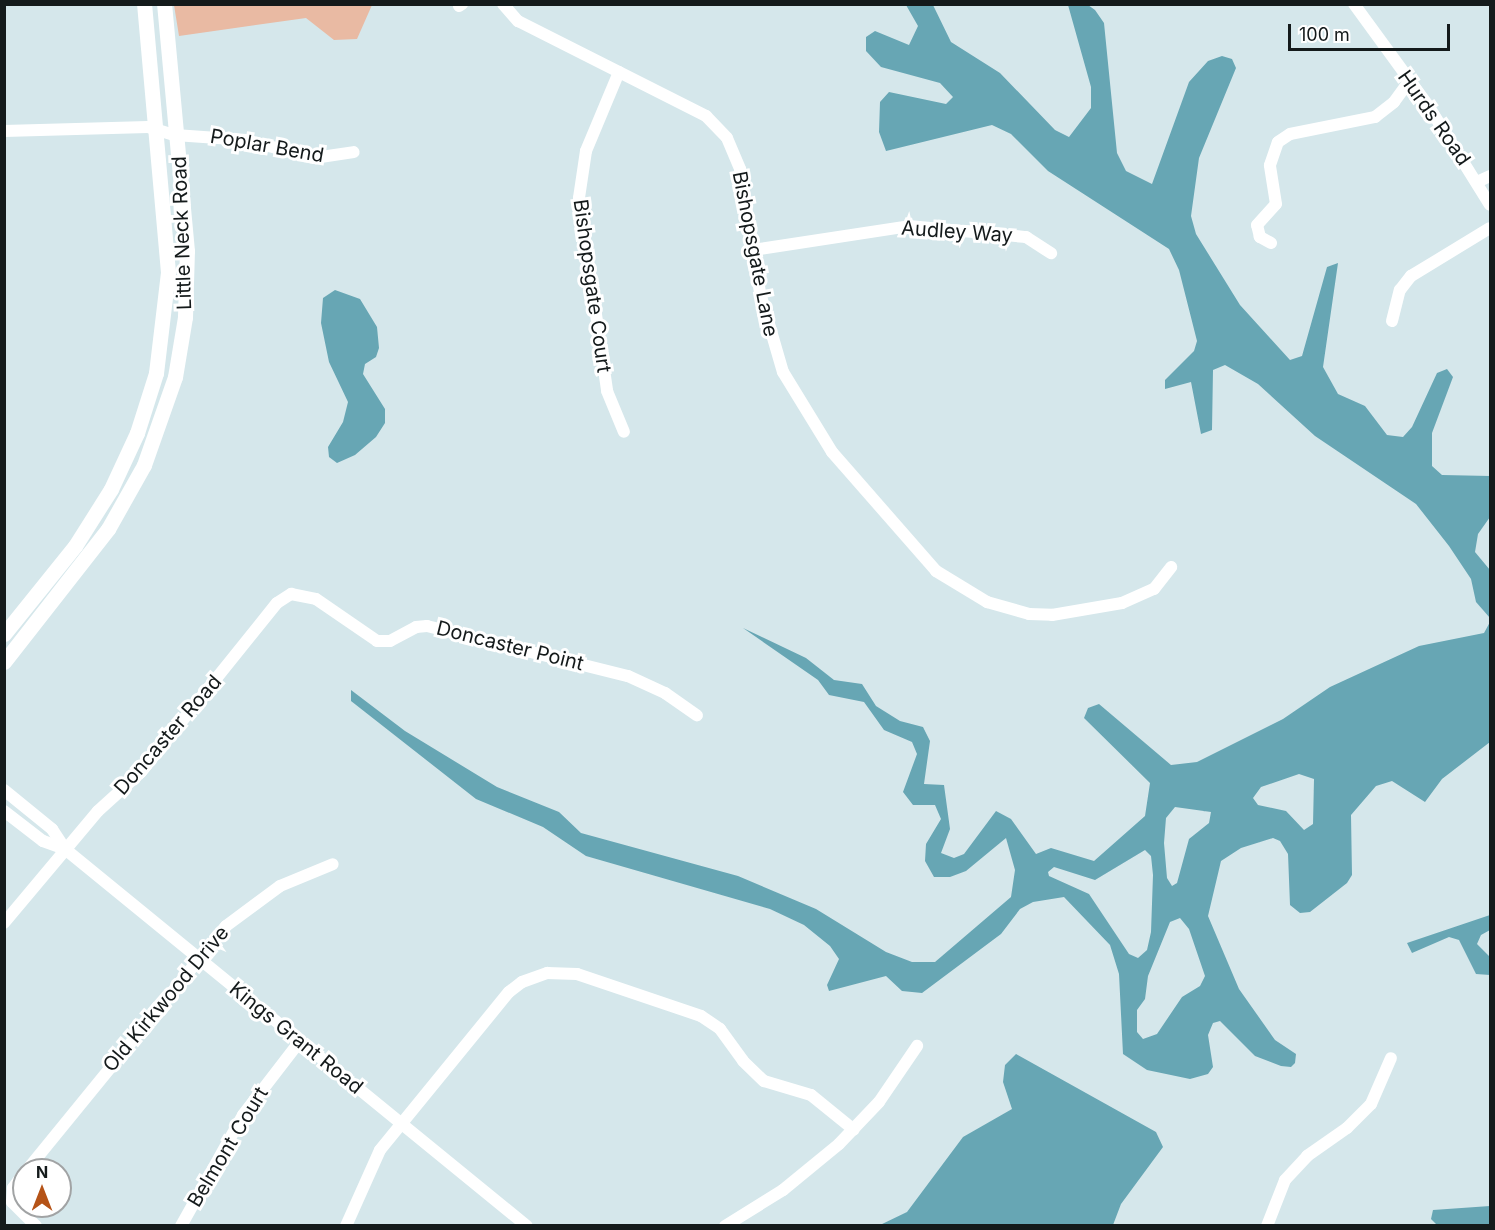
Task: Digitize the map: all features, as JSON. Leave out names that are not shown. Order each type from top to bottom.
[{"type":"street","name":"Little Neck Road","points":[[4,634],[94,518],[126,458],[148,401],[163,338],[168,272],[157,128],[144,4]]},
{"type":"street","name":"Little Neck Road","points":[[4,662],[108,529],[144,465],[168,402],[182,344],[187,284],[178,136],[164,4]]},
{"type":"street","name":"Bishopsgate Lane","points":[[503,4],[518,21],[706,116],[727,138],[740,170],[771,339],[798,402],[832,452],[936,571],[987,602],[1029,614],[1052,615],[1122,603],[1154,589],[1171,567]]},
{"type":"street","name":"Hurds Road","points":[[1354,4],[1409,81],[1491,205]]},
{"type":"street","name":"Bishopsgate Court","points":[[619,72],[588,143],[579,198],[607,391],[624,432]]},
{"type":"street","points":[[1271,243],[1260,237],[1257,225],[1276,204],[1270,165],[1278,142],[1290,134],[1375,117],[1409,81]]},
{"type":"street","points":[[4,132],[157,128]]},
{"type":"street","name":"Poplar Bend","points":[[157,128],[178,136],[246,140],[314,158],[354,152]]},
{"type":"street","points":[[1477,182],[1491,176]]},
{"type":"street","name":"Audley Way","points":[[753,250],[909,226],[1026,237],[1051,254]]},
{"type":"street","points":[[1392,321],[1400,290],[1411,276],[1491,228]]},
{"type":"street","name":"Doncaster Point","points":[[244,645],[277,603],[300,593],[316,599],[377,642],[390,641],[416,627],[426,626],[628,676],[697,715]]},
{"type":"street","name":"Doncaster Road","points":[[4,923],[65,849],[141,772],[244,645]]},
{"type":"street","name":"Kings Grant Road","points":[[4,790],[52,829],[65,849],[527,1226]]},
{"type":"street","name":"Kings Grant Road","points":[[4,811],[44,841],[65,849]]},
{"type":"street","name":"Old Kirkwood Drive","points":[[36,1158],[226,926],[260,898],[333,864]]},
{"type":"street","points":[[346,1226],[373,1162],[401,1124],[508,992],[534,976],[561,972],[642,994],[701,1016],[720,1029],[751,1072],[764,1082],[811,1095],[854,1130]]},
{"type":"street","name":"Belmont Court","points":[[181,1226],[243,1115],[300,1041]]},
{"type":"street","points":[[725,1226],[783,1190],[854,1130],[902,1073],[917,1046]]},
{"type":"street","points":[[1267,1226],[1285,1180],[1301,1161],[1347,1128],[1371,1104],[1391,1058]]},
{"type":"shaded area","points":[[174,4],[372,5],[357,39],[334,40],[306,18],[179,36]]},
{"type":"water","points":[[906,5],[933,5],[951,42],[1000,73],[1055,130],[1069,137],[1091,108],[1091,87],[1068,5],[1088,5],[1095,10],[1104,23],[1117,153],[1126,171],[1152,184],[1189,82],[1208,61],[1222,56],[1232,59],[1236,68],[1199,158],[1191,216],[1196,234],[1240,305],[1290,360],[1302,356],[1327,267],[1338,263],[1323,367],[1338,394],[1365,406],[1387,435],[1403,437],[1412,427],[1437,373],[1447,369],[1453,377],[1432,433],[1432,466],[1442,475],[1490,476],[1490,517],[1478,534],[1475,552],[1490,570],[1490,618],[1476,602],[1471,579],[1416,504],[1315,436],[1258,384],[1225,365],[1213,370],[1212,430],[1201,434],[1191,382],[1165,389],[1165,380],[1194,351],[1197,341],[1179,270],[1169,249],[1048,171],[1011,134],[992,125],[886,151],[879,132],[880,102],[889,92],[946,104],[953,97],[940,83],[881,67],[866,51],[866,37],[875,31],[909,45],[918,26]]},
{"type":"water","points":[[335,290],[360,299],[377,327],[379,348],[376,357],[365,364],[363,374],[385,409],[385,423],[376,437],[355,455],[337,463],[329,457],[328,447],[343,422],[348,402],[329,362],[321,323],[323,298]]},
{"type":"water","points":[[1490,622],[1490,742],[1442,779],[1425,802],[1392,781],[1376,786],[1351,815],[1352,875],[1347,883],[1310,912],[1300,913],[1290,905],[1288,854],[1280,841],[1273,838],[1241,848],[1221,861],[1208,916],[1239,989],[1275,1040],[1296,1054],[1295,1063],[1291,1067],[1281,1066],[1255,1056],[1220,1021],[1213,1023],[1208,1035],[1213,1067],[1208,1074],[1190,1079],[1147,1070],[1123,1054],[1119,974],[1110,945],[1064,897],[1033,902],[1020,909],[1001,934],[922,993],[902,991],[886,976],[829,991],[827,985],[839,959],[830,946],[804,925],[770,909],[586,856],[543,827],[476,799],[351,701],[351,690],[405,731],[497,787],[559,812],[581,833],[738,876],[816,909],[886,952],[912,962],[935,962],[1011,897],[1015,870],[1006,838],[966,871],[950,877],[934,877],[925,861],[926,844],[941,819],[935,805],[913,805],[903,792],[917,754],[912,742],[884,730],[864,702],[829,695],[818,680],[743,628],[806,658],[834,680],[862,684],[876,706],[900,721],[923,727],[930,741],[924,784],[944,785],[950,829],[941,853],[954,858],[964,854],[996,811],[1011,819],[1036,854],[1051,848],[1094,861],[1145,816],[1150,783],[1084,718],[1088,708],[1099,704],[1171,765],[1197,762],[1283,719],[1330,687],[1419,646],[1484,633]],"holes":[[[1299,774],[1314,779],[1313,824],[1304,830],[1286,811],[1258,805],[1253,798],[1261,787]],[[1175,807],[1211,812],[1209,823],[1189,839],[1177,883],[1172,886],[1167,878],[1164,843],[1166,818]],[[1145,850],[1151,856],[1153,875],[1151,932],[1147,950],[1138,958],[1129,954],[1089,894],[1049,876],[1048,872],[1054,867],[1095,880]],[[1180,918],[1189,929],[1205,976],[1200,986],[1182,997],[1157,1034],[1143,1039],[1137,1032],[1137,1010],[1145,999],[1148,976],[1170,922]]]},
{"type":"water","points":[[1490,915],[1490,930],[1481,935],[1477,944],[1490,957],[1490,975],[1476,974],[1459,940],[1449,937],[1412,953],[1407,943]]},
{"type":"water","points":[[1016,1054],[1156,1132],[1163,1147],[1121,1204],[1113,1225],[880,1225],[907,1212],[963,1137],[1012,1109],[1003,1082],[1005,1065]]},
{"type":"water","points":[[1490,1206],[1490,1225],[1437,1225],[1431,1219],[1433,1210]]}]
